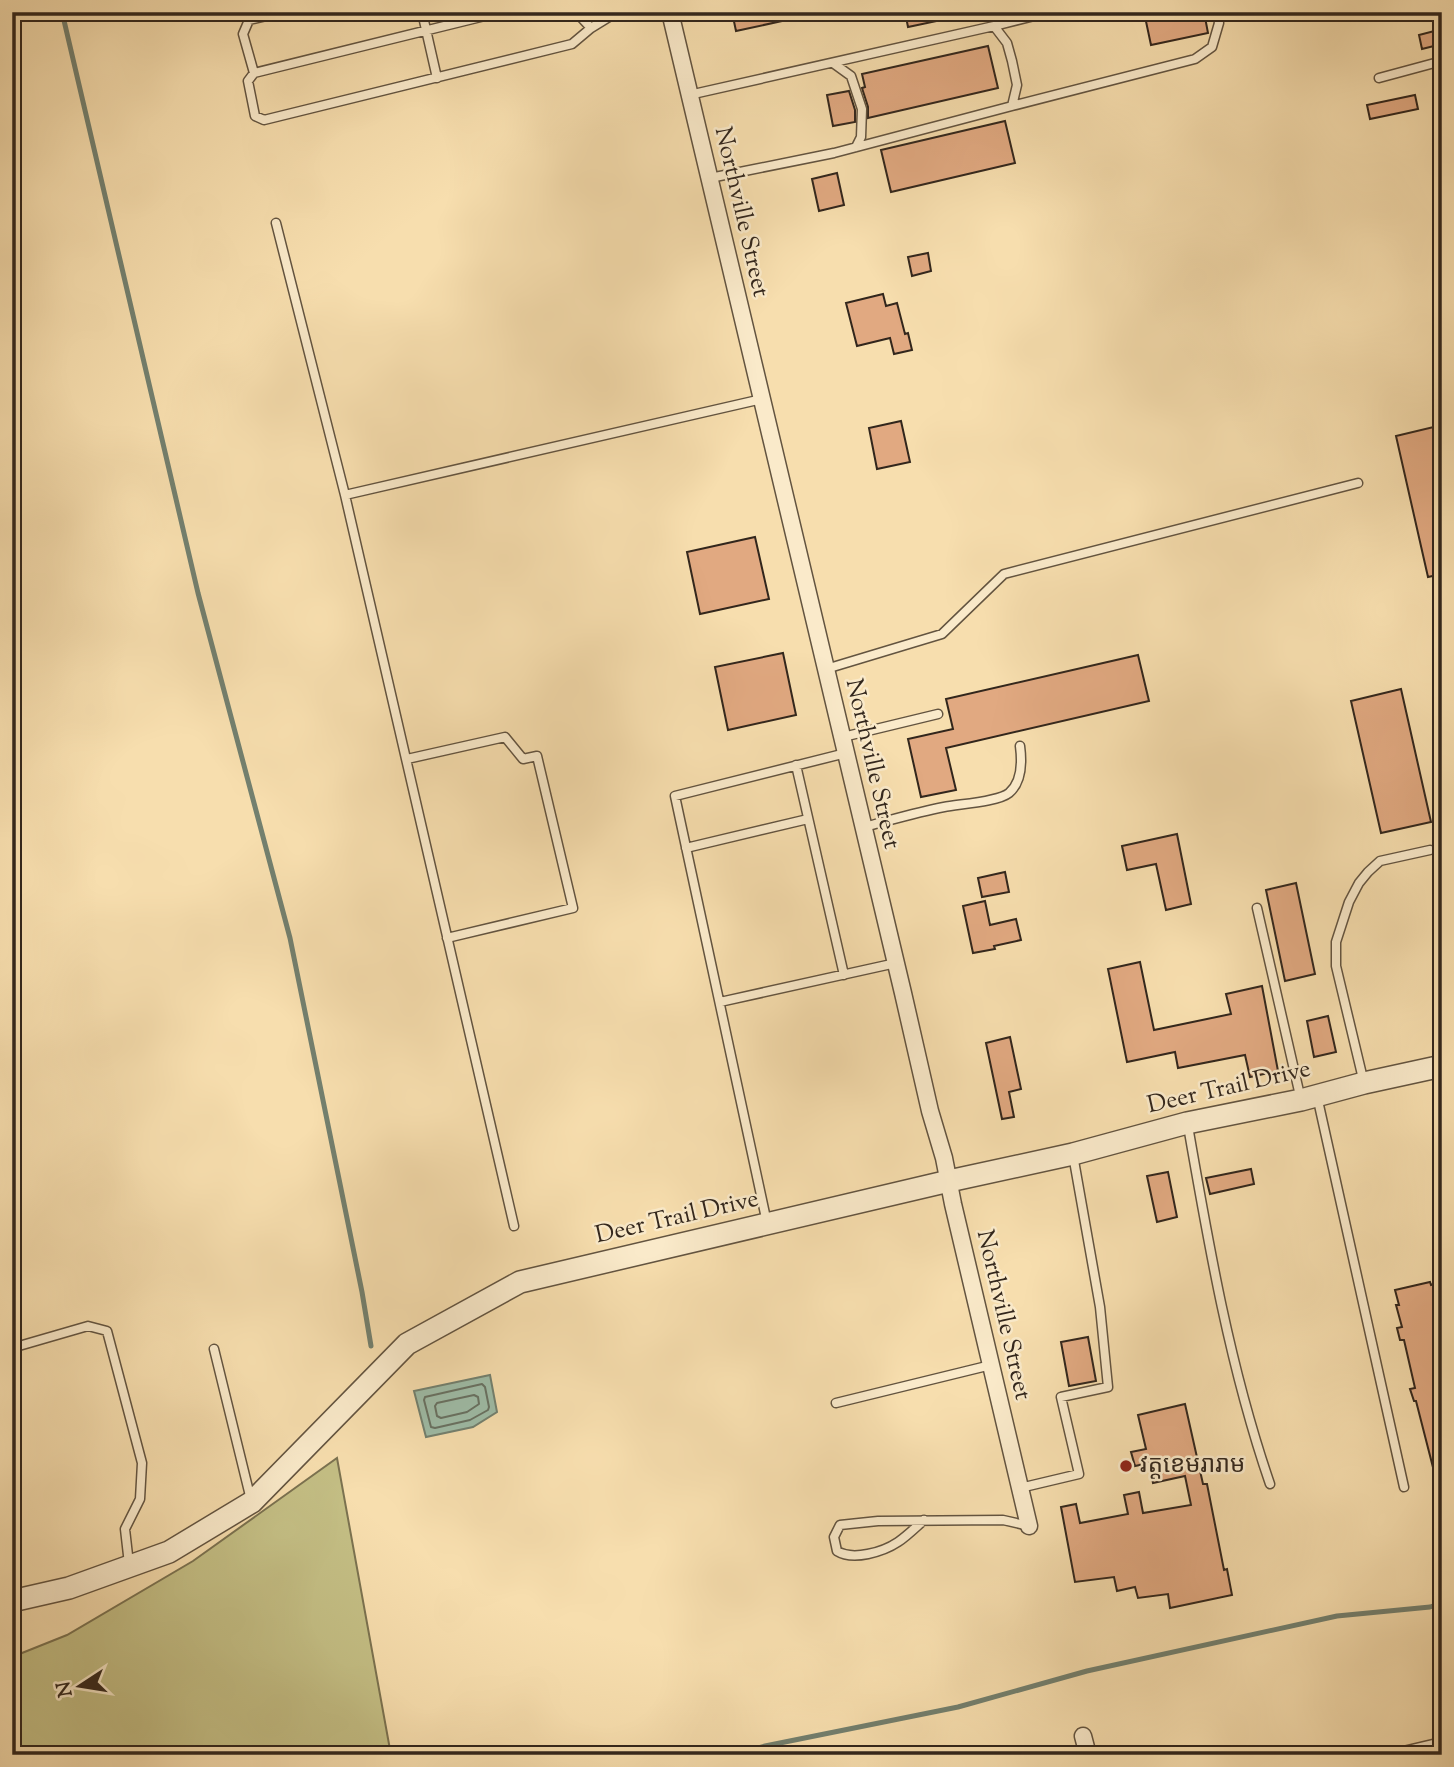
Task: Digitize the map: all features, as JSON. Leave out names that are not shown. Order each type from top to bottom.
[{"type":"street","name":"Northville Street","points":[[670,12],[930,1111],[944,1158],[1029,1526]]},
{"type":"street","name":"Deer Trail Drive","points":[[12,1601],[69,1588],[169,1552],[252,1503],[408,1344],[520,1282],[1073,1154],[1187,1123],[1309,1098],[1442,1066]]},
{"type":"street","points":[[1083,1736],[1088,1755]]},
{"type":"street","points":[[1404,1755],[1442,1746]]},
{"type":"lane","points":[[254,73],[243,34],[249,20],[284,12]]},
{"type":"lane","points":[[422,12],[437,78]]},
{"type":"lane","points":[[500,12],[254,73],[248,81],[255,116],[264,120],[572,44],[617,12]]},
{"type":"lane","points":[[576,12],[591,28]]},
{"type":"lane","points":[[689,95],[1050,12]]},
{"type":"lane","points":[[710,178],[856,147],[1195,60],[1212,47],[1219,23],[1217,12]]},
{"type":"lane","points":[[994,26],[1007,43],[1012,61],[1017,85],[1012,106]]},
{"type":"lane","points":[[1379,78],[1442,61]]},
{"type":"lane","points":[[833,62],[851,76],[862,109],[861,137],[856,147]]},
{"type":"lane","points":[[276,223],[345,495],[514,1226]]},
{"type":"lane","points":[[345,495],[762,399]]},
{"type":"lane","points":[[827,669],[942,634],[1004,575],[1358,483]]},
{"type":"lane","points":[[767,1223],[675,796],[796,765],[844,745],[938,714]]},
{"type":"lane","points":[[407,759],[505,737],[523,759],[537,756],[573,908],[447,938]]},
{"type":"lane","points":[[864,827],[944,807],[997,798],[1009,793],[1018,778],[1022,761],[1020,746]]},
{"type":"lane","points":[[796,765],[844,975]]},
{"type":"lane","points":[[687,848],[808,819]]},
{"type":"lane","points":[[1364,1083],[1336,966],[1336,942],[1349,902],[1368,872],[1380,861],[1430,850]]},
{"type":"lane","points":[[1257,908],[1309,1098],[1404,1487]]},
{"type":"lane","points":[[720,1002],[896,963]]},
{"type":"lane","points":[[1187,1123],[1217,1288],[1258,1450],[1270,1484]]},
{"type":"lane","points":[[1020,1488],[1079,1474],[1061,1397],[1108,1387],[1100,1307],[1073,1154]]},
{"type":"lane","points":[[12,1348],[88,1326],[107,1331],[142,1462],[140,1499],[125,1529],[129,1567]]},
{"type":"lane","points":[[214,1349],[252,1503]]},
{"type":"lane","points":[[836,1403],[991,1365]]},
{"type":"lane","points":[[925,1520],[897,1543],[864,1556],[844,1555],[838,1551],[834,1537],[840,1525],[878,1521],[925,1520],[1003,1520],[1029,1526]]},
{"type":"shaded area","points":[[337,1458],[391,1755],[12,1755],[12,1657],[67,1635],[193,1561]]},
{"type":"water","points":[[490,1375],[497,1412],[473,1427],[426,1437],[414,1391]]},
{"type":"building","points":[[732,12],[796,12],[796,18],[736,31]]},
{"type":"building","points":[[905,12],[951,12],[951,18],[908,27]]},
{"type":"building","points":[[1144,12],[1204,12],[1208,33],[1151,45]]},
{"type":"building","points":[[1442,29],[1442,44],[1422,49],[1419,35]]},
{"type":"building","points":[[988,46],[998,88],[868,118],[862,74]]},
{"type":"building","points":[[849,91],[855,110],[855,122],[833,126],[827,95]]},
{"type":"building","points":[[1415,95],[1418,109],[1370,119],[1367,105]]},
{"type":"building","points":[[1005,121],[1015,163],[891,192],[881,150]]},
{"type":"building","points":[[837,173],[844,205],[819,211],[812,179]]},
{"type":"building","points":[[928,253],[931,271],[912,276],[908,257]]},
{"type":"building","points":[[883,294],[886,306],[897,303],[912,350],[894,354],[890,338],[857,346],[846,303]]},
{"type":"building","points":[[901,421],[910,462],[877,469],[869,428]]},
{"type":"building","points":[[1442,425],[1442,574],[1428,577],[1396,436]]},
{"type":"building","points":[[755,537],[769,599],[700,614],[687,552]]},
{"type":"building","points":[[783,653],[796,715],[728,730],[715,667]]},
{"type":"building","points":[[1138,655],[1149,701],[946,748],[956,790],[921,797],[908,739],[953,729],[946,699]]},
{"type":"building","points":[[1401,689],[1431,822],[1381,833],[1351,701]]},
{"type":"building","points":[[1177,834],[1191,904],[1166,910],[1156,864],[1127,870],[1122,846]]},
{"type":"building","points":[[1005,872],[1009,892],[982,897],[978,878]]},
{"type":"building","points":[[1296,883],[1315,974],[1285,981],[1266,890]]},
{"type":"building","points":[[985,901],[990,925],[1016,919],[1021,940],[973,953],[963,906]]},
{"type":"building","points":[[1140,962],[1154,1030],[1231,1014],[1226,994],[1262,986],[1278,1071],[1250,1077],[1245,1055],[1178,1068],[1175,1052],[1127,1062],[1108,969]]},
{"type":"building","points":[[1328,1016],[1336,1052],[1314,1057],[1307,1021]]},
{"type":"building","points":[[1010,1037],[1021,1089],[1009,1092],[1014,1117],[1002,1119],[986,1043]]},
{"type":"building","points":[[1251,1169],[1254,1184],[1210,1194],[1206,1178]]},
{"type":"building","points":[[1168,1172],[1177,1217],[1157,1222],[1147,1176]]},
{"type":"building","points":[[1430,1282],[1431,1285],[1442,1282],[1442,1482],[1437,1483],[1416,1401],[1410,1389],[1415,1388],[1404,1340],[1400,1340],[1397,1328],[1402,1327],[1395,1290]]},
{"type":"building","points":[[1088,1337],[1096,1381],[1069,1386],[1061,1342]]},
{"type":"building","points":[[1185,1404],[1203,1484],[1207,1484],[1224,1570],[1227,1569],[1232,1595],[1170,1608],[1168,1594],[1138,1598],[1135,1587],[1117,1591],[1114,1577],[1075,1582],[1061,1507],[1076,1504],[1080,1523],[1128,1514],[1124,1495],[1139,1492],[1143,1513],[1191,1505],[1185,1476],[1153,1483],[1149,1463],[1135,1466],[1131,1452],[1146,1449],[1138,1415]]},
{"type":"waterway","points":[[62,12],[198,593],[290,938],[371,1346]]},
{"type":"waterway","points":[[733,1755],[765,1746],[958,1707],[1087,1671],[1337,1616],[1430,1607],[1442,1603]]},
{"type":"place","name":"វត្តខេមរារាម","points":[[1126,1466]]}]
